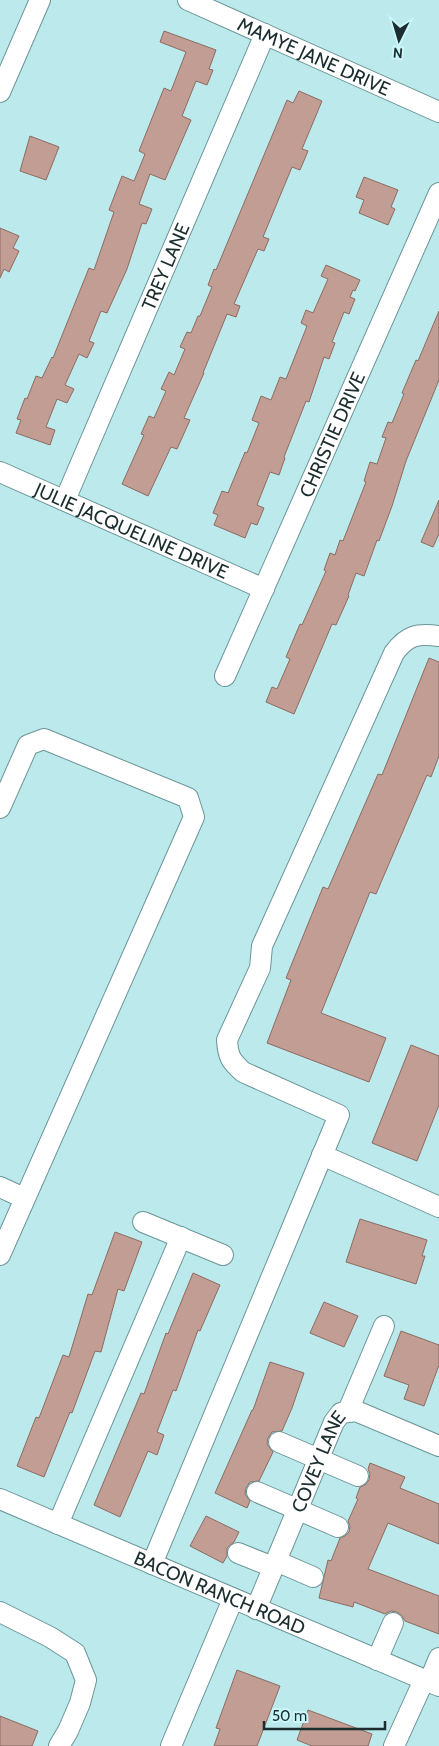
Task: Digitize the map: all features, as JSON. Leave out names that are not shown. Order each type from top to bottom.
[{"type":"street","points":[[0,92],[40,0]]},
{"type":"street","name":"MAMYE JANE DRIVE","points":[[188,0],[439,112]]},
{"type":"street","name":"TREY LANE","points":[[65,500],[265,34]]},
{"type":"street","name":"CHRISTIE DRIVE","points":[[225,676],[439,193]]},
{"type":"street","name":"JULIE JACQUELINE DRIVE","points":[[0,472],[264,588]]},
{"type":"street","points":[[152,1564],[339,1115],[243,1072],[233,1063],[227,1053],[227,1040],[260,968],[262,946],[394,653],[401,642],[412,637],[424,634],[439,636]]},
{"type":"street","points":[[0,808],[28,744],[44,739],[188,798],[194,817],[0,1255]]},
{"type":"street","points":[[322,1155],[437,1201]]},
{"type":"street","points":[[0,1187],[24,1198]]},
{"type":"street","points":[[144,1222],[223,1256]]},
{"type":"street","points":[[58,1524],[181,1238]]},
{"type":"street","points":[[348,1411],[384,1326]]},
{"type":"street","name":"COVEY LANE","points":[[256,1609],[337,1417],[341,1413],[356,1411],[438,1445]]},
{"type":"street","points":[[279,1442],[358,1476]]},
{"type":"street","points":[[257,1492],[338,1527]]},
{"type":"street","name":"BACON RANCH ROAD","points":[[0,1499],[431,1683]]},
{"type":"street","points":[[238,1553],[313,1577]]},
{"type":"street","points":[[171,1746],[233,1599]]},
{"type":"street","points":[[0,1612],[75,1652],[86,1680],[80,1703],[68,1731],[59,1746]]},
{"type":"street","points":[[377,1660],[393,1623]]},
{"type":"street","points":[[394,1746],[431,1683],[439,1658]]},
{"type":"building","points":[[164,31],[216,50],[209,69],[213,70],[207,85],[196,81],[182,116],[191,120],[165,180],[150,174],[139,204],[152,209],[146,224],[142,223],[127,269],[107,313],[101,311],[89,341],[94,343],[87,358],[79,354],[65,385],[74,389],[67,403],[57,399],[46,427],[55,430],[50,445],[16,433],[21,420],[17,419],[36,376],[42,378],[53,358],[89,268],[94,270],[114,212],[109,210],[122,176],[134,181],[145,154],[139,151],[164,88],[171,91],[186,52],[160,42]]},
{"type":"building","points":[[299,91],[322,101],[302,149],[308,151],[300,170],[292,167],[263,237],[269,239],[264,251],[258,249],[234,304],[240,306],[236,317],[227,314],[184,418],[190,420],[177,449],[171,447],[148,496],[122,484],[144,435],[141,434],[149,416],[154,418],[166,391],[161,389],[169,372],[174,375],[185,349],[180,347],[187,332],[191,333],[198,316],[200,316],[212,287],[208,285],[214,269],[216,270],[287,100],[293,103]]},
{"type":"building","points":[[30,136],[59,147],[46,180],[20,171]]},
{"type":"building","points":[[364,177],[398,190],[391,207],[395,209],[388,225],[359,213],[364,200],[356,197]]},
{"type":"building","points":[[0,228],[19,236],[13,248],[19,251],[9,272],[4,269],[0,278]]},
{"type":"building","points":[[326,265],[360,280],[350,297],[355,299],[349,314],[344,312],[332,342],[335,343],[329,359],[324,357],[309,402],[306,401],[279,475],[270,472],[257,505],[264,508],[257,525],[251,523],[245,538],[214,525],[218,515],[213,513],[222,491],[228,493],[245,452],[247,453],[259,423],[252,420],[261,396],[271,400],[280,377],[286,379],[307,326],[301,323],[306,310],[313,313],[328,279],[321,276]]},
{"type":"building","points":[[439,311],[439,380],[406,461],[392,506],[364,576],[356,573],[349,596],[336,625],[332,624],[294,714],[266,702],[272,687],[277,689],[290,659],[286,657],[326,571],[324,570],[330,553],[335,555],[340,540],[343,541],[366,482],[364,481],[370,462],[377,464],[386,438],[382,437],[388,422],[392,423],[404,394],[402,393]]},
{"type":"building","points":[[439,500],[439,534],[433,547],[421,542]]},
{"type":"building","points":[[429,658],[439,662],[439,756],[431,777],[427,775],[376,894],[370,892],[321,1013],[386,1038],[369,1082],[267,1043],[291,980],[286,978],[323,887],[328,889],[378,774],[382,775]]},
{"type":"building","points":[[411,1045],[439,1056],[439,1105],[417,1161],[372,1143]]},
{"type":"building","points":[[360,1219],[427,1240],[422,1256],[425,1256],[416,1284],[346,1262]]},
{"type":"building","points":[[115,1232],[142,1242],[124,1291],[118,1289],[101,1352],[95,1351],[72,1413],[70,1412],[44,1477],[17,1466],[36,1417],[39,1418],[63,1355],[69,1357],[88,1294],[92,1295]]},
{"type":"building","points":[[193,1273],[220,1285],[200,1331],[198,1330],[176,1391],[173,1390],[157,1432],[164,1435],[157,1455],[148,1451],[120,1517],[94,1505],[141,1393],[144,1394],[166,1333],[168,1334]]},
{"type":"building","points":[[324,1302],[358,1316],[344,1347],[310,1333]]},
{"type":"building","points":[[401,1331],[439,1345],[439,1365],[424,1406],[404,1399],[409,1385],[384,1376]]},
{"type":"building","points":[[270,1362],[304,1373],[282,1431],[272,1432],[268,1438],[267,1444],[273,1452],[259,1481],[250,1482],[246,1488],[245,1494],[250,1501],[247,1508],[215,1493],[253,1410]]},
{"type":"building","points":[[370,1463],[405,1477],[400,1488],[439,1504],[439,1544],[388,1523],[368,1569],[439,1596],[439,1634],[405,1621],[397,1612],[391,1611],[385,1614],[354,1602],[353,1607],[319,1598],[328,1560],[331,1561],[340,1538],[349,1532],[350,1526],[348,1521],[358,1499],[356,1498],[360,1487],[369,1480],[370,1474],[368,1469]]},
{"type":"building","points":[[206,1516],[239,1532],[234,1542],[227,1548],[227,1556],[223,1563],[190,1546]]},
{"type":"building","points":[[237,1670],[280,1686],[257,1746],[214,1746],[220,1729],[216,1728]]},
{"type":"building","points":[[308,1710],[372,1734],[368,1746],[312,1746],[297,1740]]},
{"type":"building","points":[[0,1716],[38,1731],[32,1746],[0,1746]]}]
